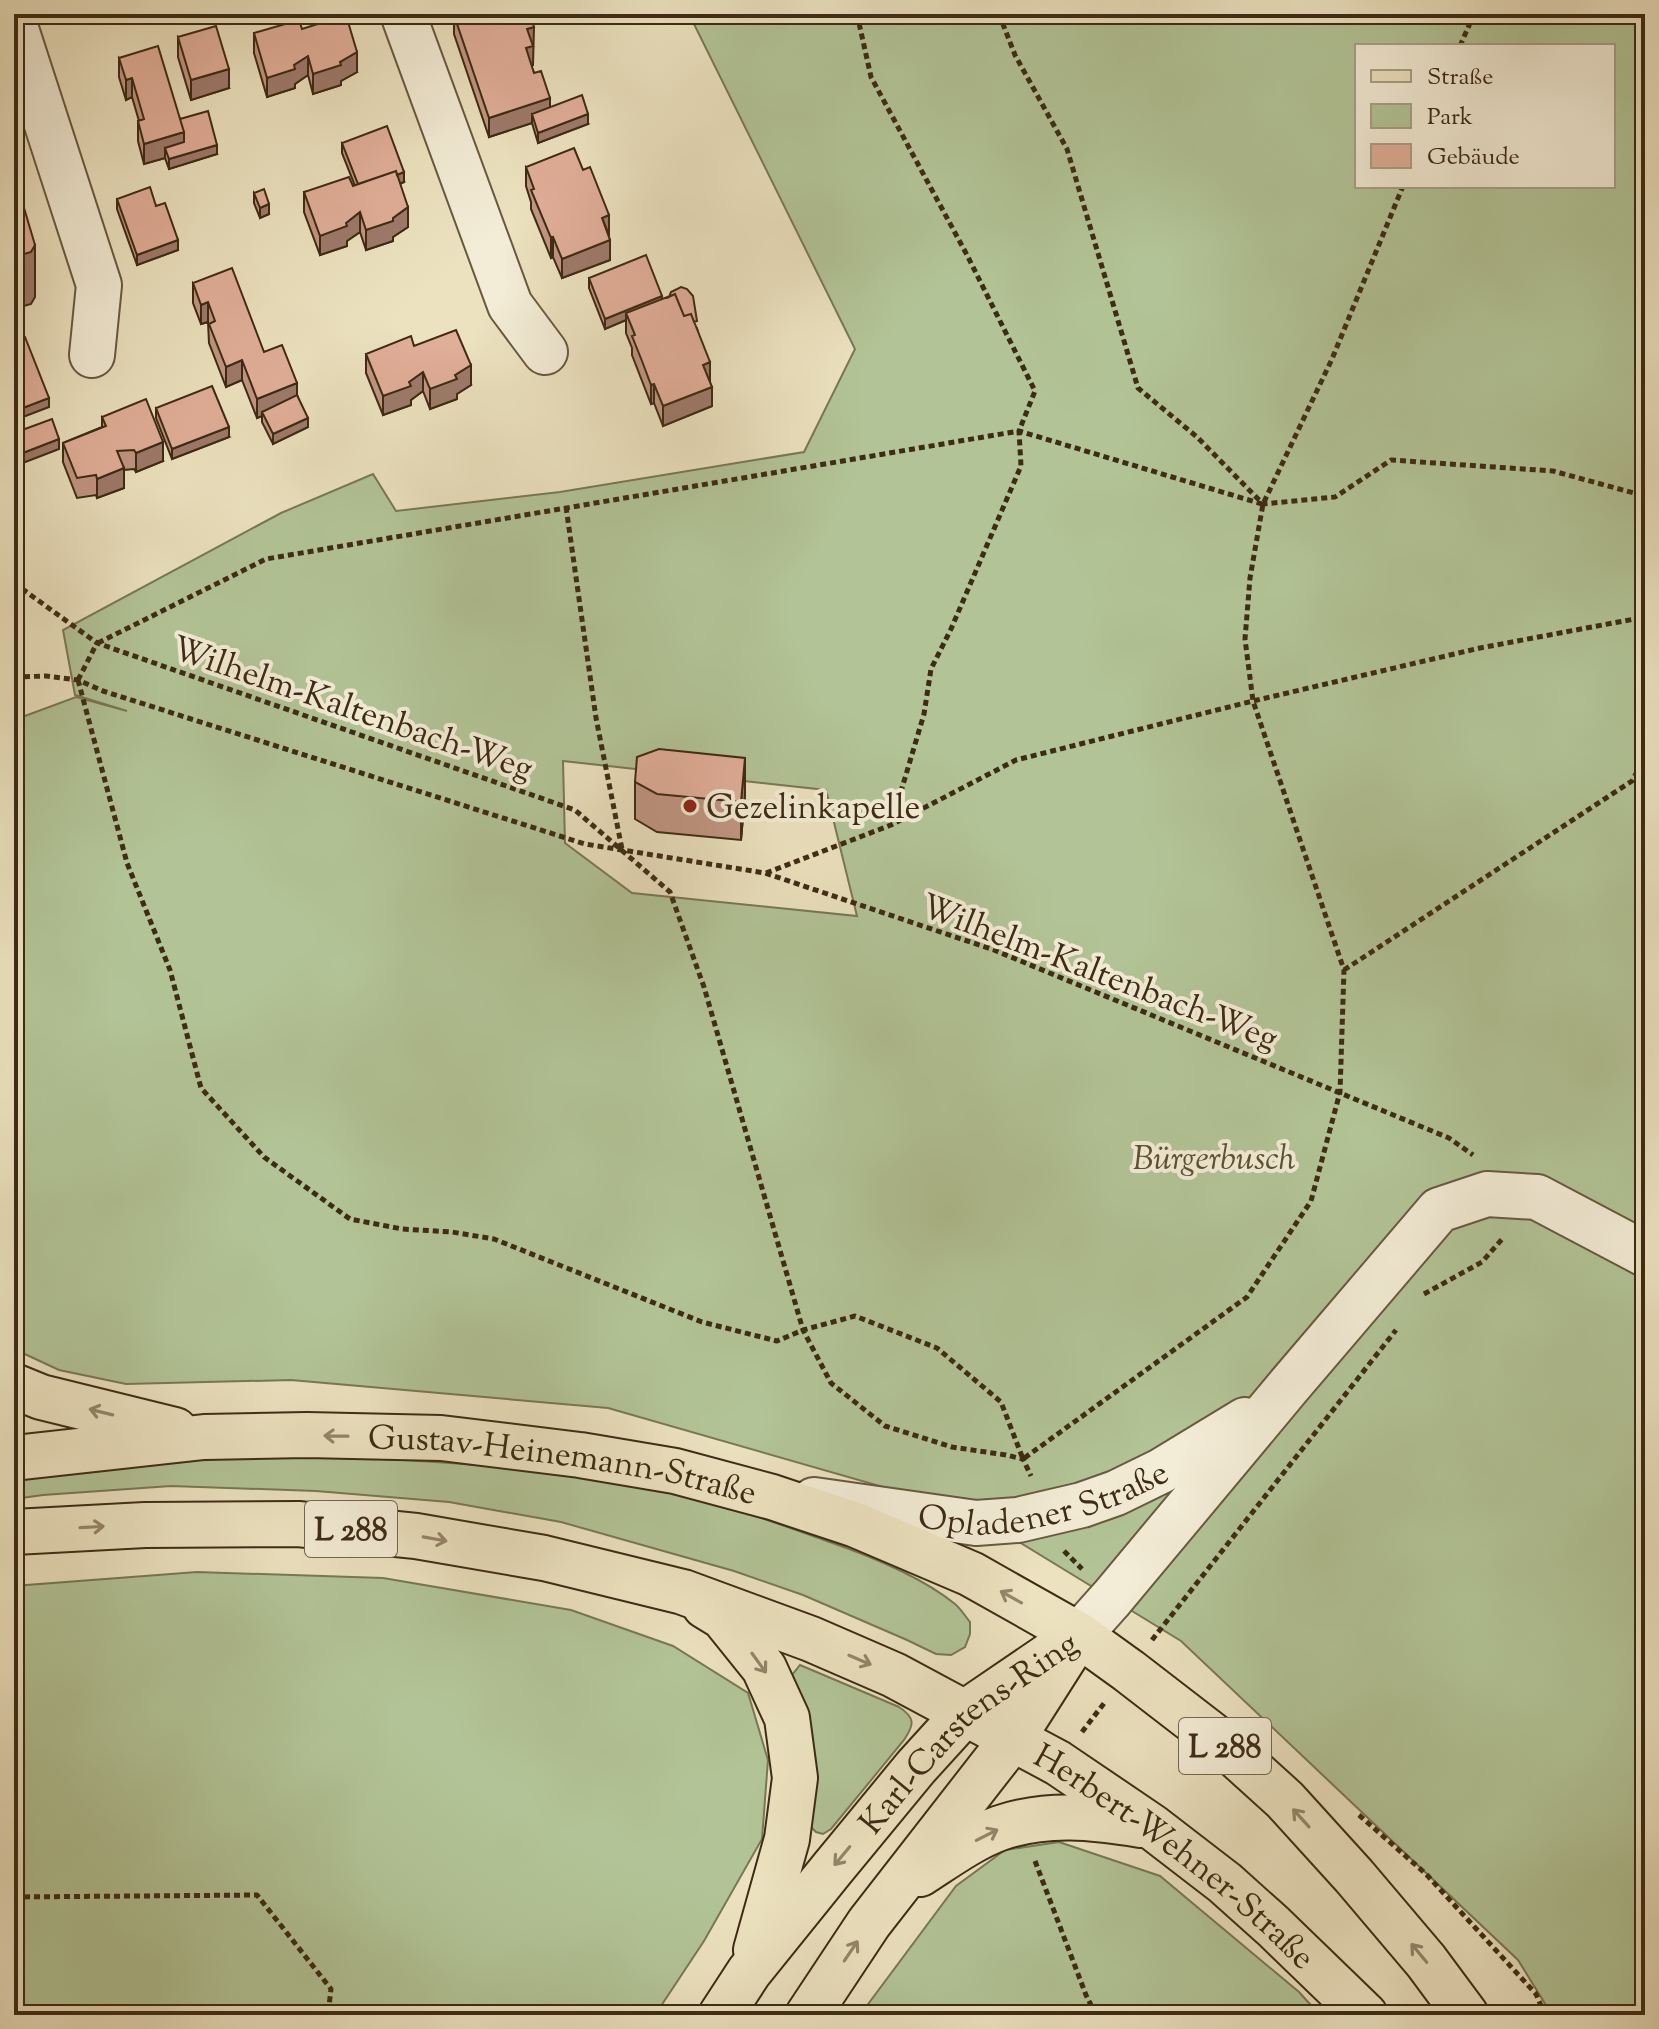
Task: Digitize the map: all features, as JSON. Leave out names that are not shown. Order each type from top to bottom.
[{"type":"main road","name":"L 288","points":[[14,1386],[41,1397],[204,1437]]},
{"type":"main road","name":"Gustav-Heinemann-Straße","points":[[14,1458],[204,1437],[307,1435],[441,1438],[580,1455],[675,1471],[772,1497],[856,1525],[971,1574],[1079,1635]]},
{"type":"main road","name":"L 288","points":[[14,1532],[145,1525],[298,1524],[416,1536],[544,1558],[683,1592],[811,1639],[894,1675],[1013,1738]]},
{"type":"main road","points":[[683,1592],[723,1617],[764,1668],[787,1718],[795,1778],[787,1839],[749,1972]]},
{"type":"main road","name":"L 288","points":[[1079,1635],[1221,1742],[1285,1800],[1416,1949],[1466,2015]]},
{"type":"main road","name":"Karl-Carstens-Ring","points":[[721,2015],[749,1972],[916,1767],[966,1712],[1079,1635]]},
{"type":"main road","name":"Karl-Carstens-Ring","points":[[808,2015],[869,1923],[1013,1738],[1079,1635]]},
{"type":"main road","name":"Herbert-Wehner-Straße","points":[[1013,1738],[1058,1763],[1151,1826],[1245,1900],[1365,2015]]},
{"type":"main road","points":[[896,1889],[988,1834],[1032,1819],[1071,1816],[1151,1826]]},
{"type":"street","points":[[403,14],[510,305],[545,352]]},
{"type":"street","points":[[17,42],[99,285],[92,355]]},
{"type":"street","name":"Opladener Straße","points":[[1079,1635],[1439,1210],[1487,1194],[1537,1197],[1645,1254]]},
{"type":"street","name":"Opladener Straße","points":[[772,1497],[832,1501],[976,1523],[1018,1520],[1082,1505],[1116,1493],[1161,1471],[1251,1416],[1288,1387]]},
{"type":"path","points":[[857,14],[871,77],[967,255],[1035,391],[1019,431],[1021,466],[931,669],[924,714],[891,825]]},
{"type":"path","points":[[999,14],[1015,55],[1067,149],[1138,388],[1197,437],[1263,504]]},
{"type":"path","points":[[1461,44],[1474,14]]},
{"type":"path","points":[[566,507],[596,718],[622,849],[670,892],[704,987],[803,1330],[831,1383],[885,1426],[952,1447],[1023,1459],[1247,1297],[1311,1201],[1340,1092],[1344,970],[1253,701],[1245,639],[1250,578],[1263,504],[1332,359],[1402,188]]},
{"type":"path","points":[[1048,1513],[1001,1402],[937,1348],[855,1316],[803,1330],[777,1341],[702,1322],[494,1239],[452,1232],[402,1229],[350,1219],[264,1157],[201,1088],[170,970],[127,863],[78,680],[97,643],[266,559],[1019,431],[1263,504],[1335,497],[1391,460],[1553,471],[1645,496]]},
{"type":"path","name":"Wilhelm-Kaltenbach-Weg","points":[[14,583],[97,643],[575,810],[622,849]]},
{"type":"path","points":[[765,873],[891,825],[1016,760],[1480,648],[1645,617]]},
{"type":"path","name":"Wilhelm-Kaltenbach-Weg","points":[[14,677],[46,676],[78,680],[103,691],[585,844],[765,873],[994,950],[1449,1138],[1474,1155]]},
{"type":"path","points":[[1344,970],[1632,781],[1645,757]]},
{"type":"path","points":[[1424,1294],[1482,1262],[1537,1197]]},
{"type":"path","points":[[1154,1637],[1405,1319]]},
{"type":"path","points":[[14,1897],[257,1895],[331,1989],[328,2015]]},
{"type":"green space","name":"Bürgerbusch","points":[[689,14],[1645,14],[1645,2015],[1552,2015],[1518,1960],[1181,1641],[970,1512],[608,1408],[291,1380],[126,1384],[59,1370],[14,1349],[14,720],[76,697],[127,711],[75,695],[63,630],[281,513],[373,474],[396,511],[560,492],[804,452],[855,349]],"holes":[[[563,761],[826,790],[857,916],[632,893],[565,843]]]},
{"type":"green space","points":[[324,1456],[551,1473],[704,1500],[840,1546],[910,1576],[957,1606],[970,1622],[970,1634],[965,1647],[951,1655],[936,1654],[803,1595],[734,1571],[561,1522],[449,1502],[316,1491],[171,1486],[14,1499],[14,1478],[152,1461]]},
{"type":"green space","points":[[197,1572],[383,1578],[571,1610],[673,1646],[748,1693],[768,1760],[762,1839],[704,1941],[655,2015],[14,2015],[14,1586]]},
{"type":"green space","points":[[800,1665],[899,1707],[912,1722],[904,1740],[831,1829],[823,1834],[809,1825],[792,1675]]},
{"type":"green space","points":[[1059,1842],[1160,1876],[1299,1992],[1320,2015],[860,2015],[956,1886],[1005,1850]]},
{"type":"building","points":[[456,14],[530,14],[534,27],[527,29],[533,46],[526,48],[534,73],[541,71],[550,98],[489,118]]},
{"type":"building","points":[[346,15],[357,52],[340,62],[341,65],[313,74],[308,56],[294,65],[295,69],[267,78],[254,33],[299,20],[302,29]]},
{"type":"building","points":[[216,26],[229,69],[191,80],[178,37]]},
{"type":"building","points":[[158,46],[184,132],[144,144],[138,121],[144,119],[132,78],[126,80],[119,58]]},
{"type":"building","points":[[582,95],[588,114],[538,133],[532,114]]},
{"type":"building","points":[[208,111],[217,145],[169,159],[165,148],[184,142],[180,119]]},
{"type":"building","points":[[14,117],[22,121],[24,128],[20,135],[14,137]]},
{"type":"building","points":[[387,126],[404,172],[397,175],[396,171],[358,184],[342,143]]},
{"type":"building","points":[[574,148],[583,170],[590,167],[609,215],[602,218],[610,240],[562,259],[531,190],[534,189],[526,167]]},
{"type":"building","points":[[396,171],[408,207],[393,221],[366,230],[360,212],[346,223],[347,226],[320,236],[304,192],[349,177],[353,186]]},
{"type":"building","points":[[14,174],[35,245],[31,252],[14,257]]},
{"type":"building","points":[[150,187],[156,206],[165,203],[178,240],[137,255],[117,199]]},
{"type":"building","points":[[264,189],[269,204],[260,208],[254,193]]},
{"type":"building","points":[[646,255],[662,296],[605,319],[589,278]]},
{"type":"building","points":[[232,268],[264,352],[282,345],[297,383],[257,399],[242,360],[226,367],[209,324],[215,321],[208,302],[201,305],[193,283]]},
{"type":"building","points":[[681,287],[693,296],[697,321],[694,322],[691,314],[684,316],[675,294],[669,297],[671,292]]},
{"type":"building","points":[[675,294],[684,316],[691,314],[710,362],[703,365],[712,387],[663,406],[654,384],[651,385],[626,313]]},
{"type":"building","points":[[456,330],[471,365],[455,375],[457,379],[430,389],[423,372],[409,382],[411,386],[383,396],[366,354],[411,336],[414,346]]},
{"type":"building","points":[[25,337],[49,398],[15,411],[14,341]]},
{"type":"building","points":[[212,386],[229,427],[172,449],[156,408]]},
{"type":"building","points":[[297,395],[308,418],[273,434],[262,412]]},
{"type":"building","points":[[146,399],[163,442],[136,453],[134,450],[117,451],[124,468],[97,479],[96,475],[77,478],[63,443],[106,426],[102,417]]},
{"type":"building","points":[[52,419],[59,439],[15,456],[14,433]]},
{"type":"building","points":[[659,749],[745,758],[741,802],[657,794],[635,782],[637,757]]},
{"type":"place","name":"Gezelinkapelle","points":[[690,806]]}]
